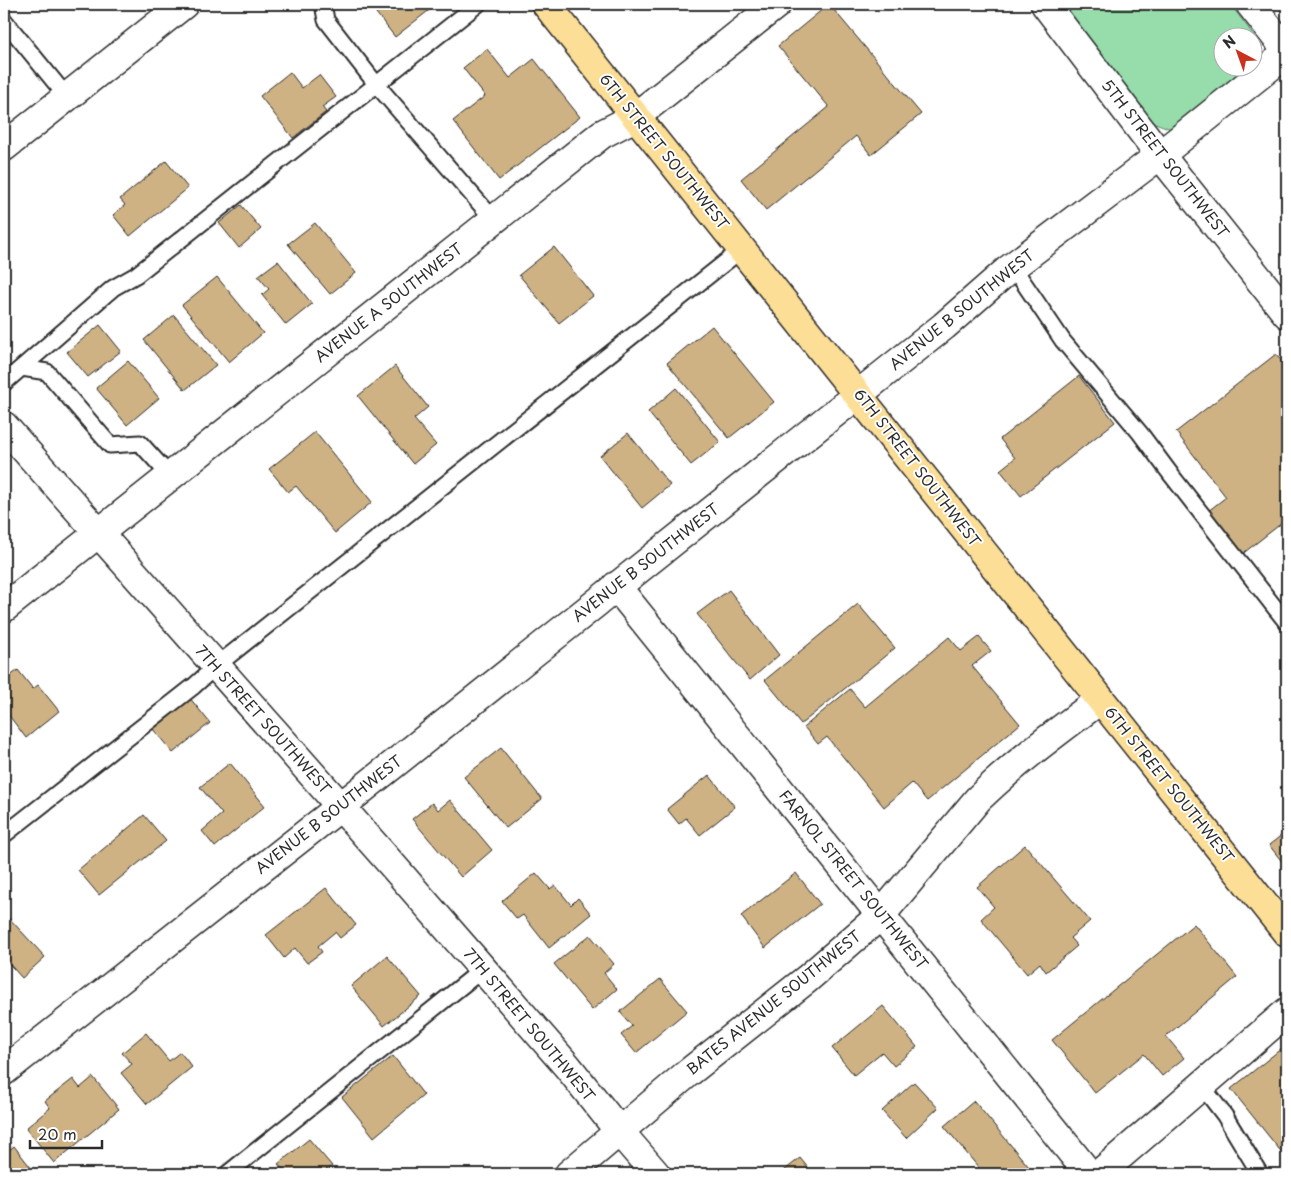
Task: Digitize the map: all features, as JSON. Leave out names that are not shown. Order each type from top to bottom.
[{"type":"highway","name":"6TH STREET SOUTHWEST","points":[[546,4],[1287,933]]},
{"type":"street","points":[[4,147],[184,4]]},
{"type":"street","name":"AVENUE A SOUTHWEST","points":[[4,608],[602,134],[635,117],[777,4]]},
{"type":"street","name":"5TH STREET SOUTHWEST","points":[[1045,4],[1160,155],[1287,314]]},
{"type":"street","points":[[1250,4],[1287,52]]},
{"type":"street","name":"AVENUE B SOUTHWEST","points":[[4,1071],[340,807],[944,326],[1012,267],[1160,155],[1287,52]]},
{"type":"street","name":"7TH STREET SOUTHWEST","points":[[4,426],[568,1067],[656,1174]]},
{"type":"street","name":"FARNOL STREET SOUTHWEST","points":[[616,586],[1089,1174]]},
{"type":"street","name":"BATES AVENUE SOUTHWEST","points":[[569,1174],[688,1073],[807,978],[881,915],[978,800],[1035,749],[1100,700]]},
{"type":"street","points":[[1098,1174],[1287,1012]]},
{"type":"lane","points":[[322,4],[326,20],[376,84],[494,220]]},
{"type":"lane","points":[[4,383],[113,288],[136,275],[376,84],[469,7]]},
{"type":"lane","points":[[4,20],[66,97]]},
{"type":"lane","points":[[4,835],[742,249]]},
{"type":"lane","points":[[1012,267],[1063,341],[1140,433],[1287,623]]},
{"type":"lane","points":[[22,368],[47,372],[110,445],[140,443],[170,476]]},
{"type":"lane","points":[[227,1174],[482,969]]},
{"type":"lane","points":[[1202,1086],[1225,1116],[1260,1174]]},
{"type":"green space","points":[[1060,4],[1230,4],[1248,28],[1214,28],[1214,78],[1236,78],[1171,129],[1150,121]]},
{"type":"building","points":[[369,4],[437,4],[395,37]]},
{"type":"building","points":[[829,4],[921,114],[871,155],[856,136],[766,210],[741,179],[829,107],[778,46]]},
{"type":"building","points":[[487,49],[510,78],[534,59],[580,117],[499,180],[453,121],[485,96],[463,68]]},
{"type":"building","points":[[290,72],[302,88],[319,75],[336,97],[322,107],[326,112],[293,138],[260,96]]},
{"type":"building","points":[[166,161],[188,188],[130,236],[113,215],[125,205],[120,199]]},
{"type":"building","points":[[241,205],[261,229],[239,248],[219,223]]},
{"type":"building","points":[[315,223],[356,273],[330,294],[288,244]]},
{"type":"building","points":[[554,247],[593,296],[559,323],[519,275]]},
{"type":"building","points":[[278,261],[312,304],[286,325],[262,295],[269,289],[258,276]]},
{"type":"building","points":[[217,277],[263,333],[229,362],[182,305]]},
{"type":"building","points":[[174,315],[216,365],[185,390],[144,340]]},
{"type":"building","points":[[100,325],[121,351],[88,377],[67,352]]},
{"type":"building","points":[[712,326],[774,402],[729,438],[667,363]]},
{"type":"building","points":[[1276,354],[1287,368],[1287,519],[1241,555],[1207,512],[1226,497],[1176,432]]},
{"type":"building","points":[[128,361],[159,398],[127,425],[96,388]]},
{"type":"building","points":[[395,366],[428,407],[414,419],[436,445],[413,464],[358,396]]},
{"type":"building","points":[[1079,376],[1115,422],[1021,496],[1000,470],[1015,458],[1000,439]]},
{"type":"building","points":[[676,388],[720,442],[691,465],[648,412]]},
{"type":"building","points":[[315,432],[372,502],[335,533],[296,486],[288,492],[269,469]]},
{"type":"building","points":[[628,433],[670,485],[642,508],[600,456]]},
{"type":"building","points":[[729,590],[779,655],[750,680],[697,614]]},
{"type":"building","points":[[858,604],[895,648],[801,724],[765,680]]},
{"type":"building","points":[[949,637],[961,651],[979,637],[991,651],[972,666],[1020,724],[927,801],[912,783],[884,807],[827,737],[818,744],[804,727],[850,689],[865,707]]},
{"type":"building","points":[[18,670],[33,689],[38,685],[59,711],[26,738],[4,709],[4,681]]},
{"type":"building","points":[[189,697],[210,723],[173,753],[152,728]]},
{"type":"building","points":[[501,748],[542,799],[506,828],[464,777]]},
{"type":"building","points":[[230,763],[265,806],[215,847],[202,831],[222,814],[200,787]]},
{"type":"building","points":[[709,775],[735,807],[700,835],[686,818],[679,824],[667,809]]},
{"type":"building","points":[[450,800],[492,850],[461,877],[412,819],[432,803],[438,810]]},
{"type":"building","points":[[144,815],[166,841],[99,895],[78,870]]},
{"type":"building","points":[[1287,831],[1287,868],[1269,845]]},
{"type":"building","points":[[1025,845],[1090,921],[1070,938],[1077,946],[1046,972],[1040,963],[1027,974],[981,919],[994,907],[977,887]]},
{"type":"building","points":[[536,873],[550,889],[555,885],[571,905],[578,898],[591,914],[549,948],[523,915],[517,919],[502,901]]},
{"type":"building","points":[[796,873],[820,904],[765,948],[741,916]]},
{"type":"building","points":[[326,888],[356,925],[340,938],[335,932],[318,946],[322,952],[307,963],[295,948],[284,958],[266,935]]},
{"type":"building","points":[[8,917],[45,957],[22,978],[4,958],[4,921]]},
{"type":"building","points":[[1194,924],[1237,977],[1166,1036],[1184,1058],[1162,1076],[1144,1054],[1095,1093],[1052,1040]]},
{"type":"building","points":[[590,935],[614,964],[604,973],[617,989],[592,1010],[554,964]]},
{"type":"building","points":[[387,956],[421,996],[384,1026],[351,986]]},
{"type":"building","points":[[660,979],[687,1011],[636,1053],[621,1035],[632,1026],[620,1012]]},
{"type":"building","points":[[883,1006],[917,1047],[894,1066],[882,1052],[854,1075],[832,1048]]},
{"type":"building","points":[[146,1033],[169,1061],[180,1052],[192,1067],[147,1104],[121,1073],[132,1064],[122,1053]]},
{"type":"building","points":[[1287,1044],[1287,1159],[1231,1089]]},
{"type":"building","points":[[393,1056],[424,1095],[374,1137],[342,1097]]},
{"type":"building","points":[[93,1077],[119,1109],[54,1163],[26,1128],[50,1108],[45,1101],[73,1079],[80,1088]]},
{"type":"building","points":[[914,1082],[938,1108],[906,1138],[882,1111]]},
{"type":"building","points":[[974,1101],[1029,1167],[1021,1174],[984,1174],[944,1126]]},
{"type":"building","points":[[309,1139],[332,1166],[322,1174],[287,1174],[278,1164]]},
{"type":"building","points":[[14,1146],[36,1174],[4,1174],[4,1155]]},
{"type":"building","points":[[800,1158],[813,1174],[780,1174]]}]
